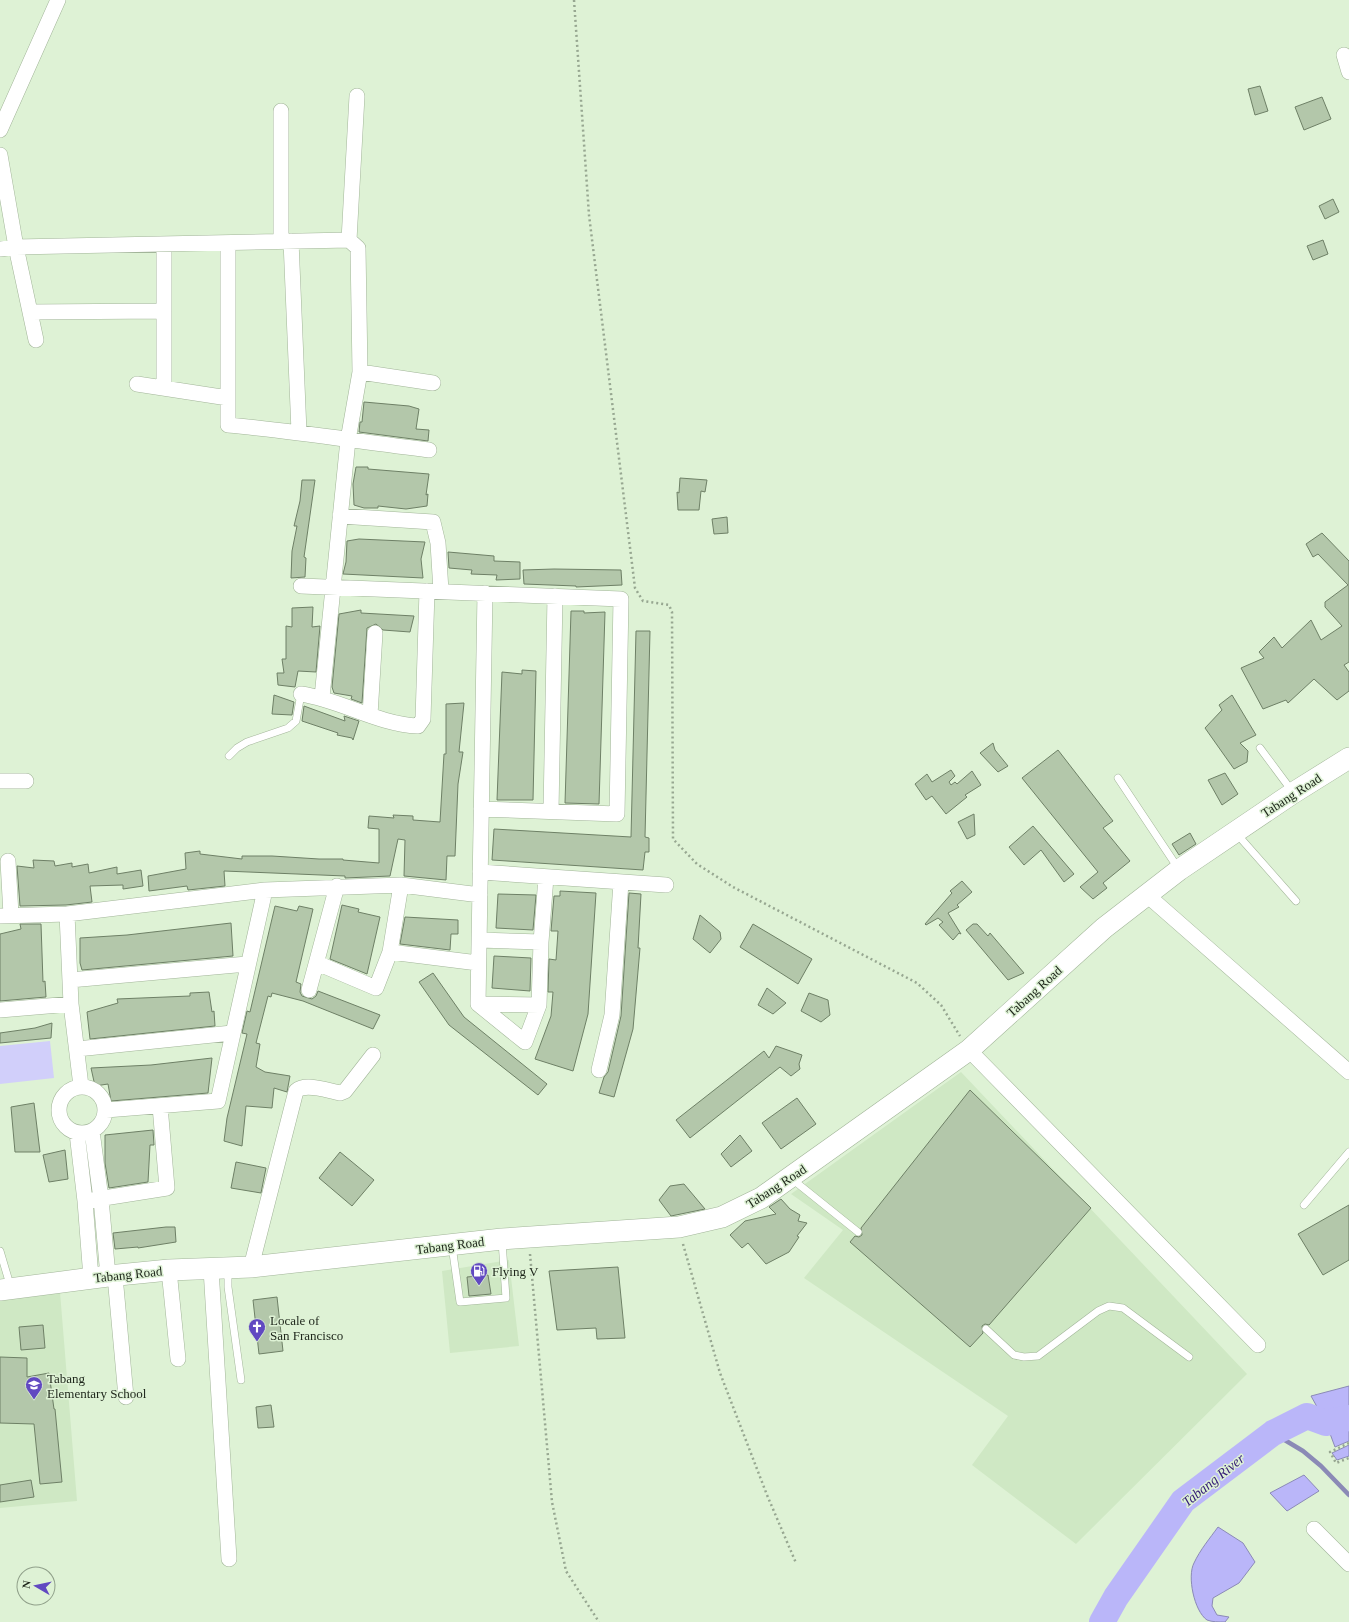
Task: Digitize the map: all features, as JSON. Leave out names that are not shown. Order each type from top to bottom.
[{"type":"main road","name":"Tabang Road","points":[[6,1290],[105,1276],[169,1270],[251,1267],[452,1246],[502,1239],[679,1227],[722,1217],[761,1198],[969,1050],[1104,928],[1147,894],[1179,870],[1293,792],[1349,758]]},
{"type":"street","points":[[0,130],[58,0]]},
{"type":"street","points":[[1344,55],[1349,72]]},
{"type":"street","points":[[349,240],[357,96]]},
{"type":"street","points":[[281,111],[286,241],[300,432]]},
{"type":"street","points":[[0,155],[16,247],[36,340]]},
{"type":"street","points":[[0,249],[16,247],[349,240],[358,248],[360,372],[348,440],[322,697]]},
{"type":"street","points":[[228,243],[228,425],[300,432],[348,440],[429,450]]},
{"type":"street","points":[[164,244],[164,388]]},
{"type":"street","points":[[30,312],[164,310]]},
{"type":"street","points":[[360,372],[433,383]]},
{"type":"street","points":[[137,384],[228,398]]},
{"type":"street","points":[[301,694],[322,697],[370,715],[410,726],[418,726],[423,719],[438,543],[433,522],[340,516]]},
{"type":"street","points":[[301,586],[621,599],[617,814],[481,809]]},
{"type":"street","points":[[478,1004],[485,593]]},
{"type":"street","points":[[551,811],[555,596]]},
{"type":"street","points":[[370,715],[375,633]]},
{"type":"street","points":[[0,781],[26,782]]},
{"type":"street","points":[[8,861],[5,916],[67,914],[265,890],[337,886],[401,885],[480,895]]},
{"type":"street","points":[[480,872],[666,885]]},
{"type":"street","points":[[478,1004],[525,1042],[539,1005],[541,942],[546,877]]},
{"type":"street","points":[[599,1070],[612,1015],[621,882]]},
{"type":"street","points":[[316,963],[376,988],[390,952],[401,885]]},
{"type":"street","points":[[309,990],[337,886]]},
{"type":"street","points":[[106,1110],[218,1101],[247,964],[265,890]]},
{"type":"street","points":[[1147,894],[1349,1072]]},
{"type":"street","points":[[67,914],[71,1004],[82,1086]]},
{"type":"street","points":[[479,940],[541,942]]},
{"type":"street","points":[[390,952],[478,963]]},
{"type":"street","points":[[70,980],[247,964]]},
{"type":"street","points":[[0,1010],[71,1004]]},
{"type":"street","points":[[478,1004],[539,1005]]},
{"type":"street","points":[[77,1049],[232,1033]]},
{"type":"street","points":[[969,1050],[1258,1345]]},
{"type":"street","points":[[251,1267],[296,1091],[300,1088],[306,1087],[340,1093],[345,1091],[373,1055]]},
{"type":"street","points":[[82,1086],[89,1087],[99,1094],[103,1099],[106,1110],[100,1125],[92,1131],[85,1133],[77,1133],[64,1125],[59,1111],[63,1097],[68,1091],[82,1086]]},
{"type":"street","points":[[85,1201],[167,1188],[160,1106]]},
{"type":"street","points":[[92,1131],[101,1198],[105,1276]]},
{"type":"street","points":[[77,1133],[85,1201],[105,1276],[126,1397]]},
{"type":"street","points":[[219,1268],[229,1560]]},
{"type":"street","points":[[169,1270],[178,1359]]},
{"type":"street","points":[[1314,1528],[1349,1564]]},
{"type":"lane","points":[[229,756],[237,748],[247,742],[288,728],[296,721],[301,694]]},
{"type":"lane","points":[[1260,748],[1293,792]]},
{"type":"lane","points":[[1118,778],[1179,870]]},
{"type":"lane","points":[[1235,832],[1296,901]]},
{"type":"lane","points":[[1304,1205],[1349,1152]]},
{"type":"lane","points":[[790,1178],[858,1232]]},
{"type":"lane","points":[[452,1246],[460,1302],[506,1298],[502,1239]]},
{"type":"lane","points":[[0,1251],[6,1290]]},
{"type":"lane","points":[[219,1268],[228,1287],[241,1380]]},
{"type":"lane","points":[[986,1329],[1014,1355],[1024,1357],[1038,1356],[1098,1311],[1109,1306],[1123,1308],[1189,1357]]},
{"type":"path","points":[[574,0],[589,215],[635,588],[643,601],[669,605],[672,612],[673,839],[697,864],[733,887],[917,983],[941,1005],[969,1050]]},
{"type":"path","points":[[679,1227],[720,1372],[767,1494],[796,1563]]},
{"type":"path","points":[[529,1238],[552,1502],[566,1571],[599,1622]]},
{"type":"path","points":[[1349,1443],[1330,1452],[1336,1463],[1349,1458]]},
{"type":"shaded area","points":[[50,1041],[54,1078],[0,1084],[0,1046]]},
{"type":"shaded area","points":[[961,1072],[1247,1374],[1076,1544],[972,1465],[1008,1416],[804,1278],[843,1230],[791,1194]]},
{"type":"shaded area","points":[[509,1260],[519,1346],[450,1353],[442,1271]]},
{"type":"shaded area","name":"Tabang Elementary School","points":[[60,1292],[77,1501],[0,1508],[0,1298]]},
{"type":"shaded area","points":[[1349,1386],[1349,1441],[1335,1447],[1326,1423],[1311,1396]]},
{"type":"shaded area","points":[[1349,1445],[1349,1456],[1337,1460],[1332,1453]]},
{"type":"shaded area","points":[[1304,1475],[1319,1491],[1287,1511],[1270,1493]]},
{"type":"shaded area","points":[[1218,1527],[1243,1543],[1255,1562],[1239,1583],[1213,1598],[1212,1606],[1217,1615],[1229,1617],[1225,1622],[1209,1621],[1202,1616],[1195,1601],[1191,1576],[1194,1563]]},
{"type":"building","points":[[1260,86],[1268,111],[1255,115],[1248,89]]},
{"type":"building","points":[[1322,97],[1331,119],[1304,130],[1295,107]]},
{"type":"building","points":[[1333,199],[1339,212],[1325,219],[1319,206]]},
{"type":"building","points":[[1323,240],[1328,254],[1313,260],[1307,246]]},
{"type":"building","points":[[364,402],[409,406],[419,409],[416,429],[429,430],[428,441],[359,432],[360,422],[362,422]]},
{"type":"building","points":[[356,467],[429,474],[426,495],[428,494],[427,506],[406,509],[378,506],[378,508],[364,508],[354,505],[353,484]]},
{"type":"building","points":[[680,478],[707,480],[705,492],[701,491],[699,510],[678,510],[677,492],[679,493]]},
{"type":"building","points":[[302,480],[315,480],[304,557],[306,558],[305,577],[291,578],[292,551],[297,526],[294,526],[300,501]]},
{"type":"building","points":[[727,517],[728,533],[714,534],[712,519]]},
{"type":"building","points":[[1322,533],[1349,561],[1349,662],[1344,665],[1349,672],[1349,691],[1337,700],[1314,679],[1288,703],[1286,700],[1263,709],[1241,668],[1264,658],[1259,652],[1274,637],[1282,648],[1311,620],[1321,640],[1342,626],[1325,607],[1325,602],[1348,585],[1318,554],[1313,557],[1306,544]]},
{"type":"building","points":[[359,539],[425,542],[421,559],[423,578],[343,574],[346,562],[347,541]]},
{"type":"building","points":[[448,552],[494,556],[494,561],[520,562],[520,579],[496,580],[497,575],[471,574],[472,570],[449,568]]},
{"type":"building","points":[[523,570],[621,570],[622,585],[576,587],[524,584]]},
{"type":"building","points":[[313,607],[312,627],[320,626],[316,672],[298,671],[295,687],[278,685],[277,673],[284,673],[282,659],[286,659],[286,626],[292,627],[292,608]]},
{"type":"building","points":[[361,610],[361,613],[414,616],[410,632],[383,630],[376,624],[367,628],[362,703],[351,699],[352,696],[334,693],[332,687],[339,614]]},
{"type":"building","points":[[571,611],[584,611],[584,613],[605,612],[599,804],[565,803]]},
{"type":"building","points":[[636,631],[650,631],[645,837],[649,838],[649,852],[645,852],[643,870],[492,860],[494,829],[631,837]]},
{"type":"building","points":[[522,670],[536,671],[533,800],[497,800],[502,672],[522,674]]},
{"type":"building","points":[[274,695],[294,702],[292,715],[272,714]]},
{"type":"building","points":[[1232,695],[1256,735],[1240,743],[1248,751],[1247,762],[1234,769],[1205,728],[1222,710],[1219,705]]},
{"type":"building","points":[[464,703],[459,752],[463,752],[458,784],[455,856],[447,856],[446,880],[404,876],[405,840],[398,839],[390,876],[345,878],[345,876],[224,871],[225,886],[188,890],[187,886],[149,891],[148,876],[186,869],[185,853],[200,851],[200,854],[242,859],[242,856],[272,856],[343,859],[379,863],[379,829],[368,828],[369,816],[394,818],[393,815],[413,816],[413,820],[440,822],[444,754],[446,754],[446,704]]},
{"type":"building","points":[[304,706],[345,721],[344,716],[359,721],[353,740],[352,738],[337,735],[338,733],[302,721]]},
{"type":"building","points":[[993,743],[995,750],[1008,766],[998,772],[980,753]]},
{"type":"building","points":[[1058,750],[1113,821],[1103,828],[1130,861],[1103,883],[1107,888],[1093,899],[1080,887],[1098,872],[1022,778]]},
{"type":"building","points":[[951,770],[955,776],[949,782],[951,785],[955,782],[957,784],[972,771],[981,785],[965,795],[967,797],[946,814],[932,796],[926,800],[915,784],[927,774],[932,782]]},
{"type":"building","points":[[1225,773],[1238,794],[1222,805],[1208,780]]},
{"type":"building","points":[[974,814],[975,835],[967,839],[958,822]]},
{"type":"building","points":[[1033,826],[1074,874],[1064,882],[1041,850],[1024,865],[1009,847]]},
{"type":"building","points":[[1190,833],[1196,844],[1179,855],[1172,844]]},
{"type":"building","points":[[33,860],[54,861],[55,866],[72,863],[72,867],[88,864],[89,873],[117,867],[117,874],[141,870],[143,886],[123,889],[123,885],[90,886],[92,902],[66,905],[20,906],[17,866],[34,868]]},
{"type":"building","points":[[962,881],[972,892],[957,905],[959,907],[948,913],[961,934],[959,933],[953,940],[939,925],[943,922],[938,918],[926,925],[925,924],[952,893],[950,891]]},
{"type":"building","points":[[560,891],[596,893],[588,1014],[573,1071],[535,1059],[551,1016],[553,992],[548,992],[549,959],[556,960],[558,931],[551,931],[554,896],[560,896]]},
{"type":"building","points":[[629,893],[641,894],[638,948],[640,948],[633,1029],[614,1097],[599,1093],[604,1077],[608,1072],[621,1016]]},
{"type":"building","points":[[498,894],[536,895],[533,930],[496,928]]},
{"type":"building","points":[[342,905],[359,909],[358,912],[380,917],[367,974],[330,959]]},
{"type":"building","points":[[275,906],[297,911],[299,906],[313,909],[296,982],[301,984],[300,992],[302,996],[312,999],[316,996],[318,991],[380,1015],[373,1029],[303,1001],[272,993],[271,997],[268,996],[256,1043],[260,1044],[256,1067],[265,1072],[290,1076],[287,1092],[274,1088],[272,1108],[246,1106],[242,1146],[224,1141],[227,1118],[247,1034],[242,1033],[247,1011],[250,1012]]},
{"type":"building","points":[[700,915],[720,932],[721,939],[710,953],[693,939]]},
{"type":"building","points":[[405,917],[458,920],[458,934],[451,934],[450,950],[400,944]]},
{"type":"building","points":[[231,923],[233,956],[82,970],[80,963],[80,938],[127,935]]},
{"type":"building","points":[[20,924],[41,924],[43,982],[45,981],[46,997],[0,1001],[0,934],[21,929]]},
{"type":"building","points":[[753,924],[812,959],[798,984],[740,947]]},
{"type":"building","points":[[973,924],[977,924],[988,936],[990,933],[1024,973],[1008,980],[966,930]]},
{"type":"building","points":[[494,956],[531,958],[530,991],[492,988]]},
{"type":"building","points":[[433,973],[464,1017],[547,1084],[538,1095],[449,1025],[419,982]]},
{"type":"building","points":[[767,988],[786,1003],[773,1014],[758,1005]]},
{"type":"building","points":[[209,992],[212,1012],[214,1011],[215,1026],[90,1039],[87,1012],[118,1003],[117,999],[190,996],[190,993]]},
{"type":"building","points":[[809,993],[828,1000],[830,1015],[821,1022],[801,1011]]},
{"type":"building","points":[[52,1023],[51,1038],[0,1043],[0,1033],[35,1028]]},
{"type":"building","points":[[776,1046],[802,1055],[799,1064],[800,1069],[791,1076],[780,1067],[690,1138],[676,1120],[764,1051],[769,1058]]},
{"type":"building","points":[[212,1058],[208,1093],[111,1101],[108,1084],[95,1086],[91,1068],[151,1065]]},
{"type":"building","points":[[970,1090],[1091,1208],[989,1325],[985,1324],[982,1326],[983,1333],[970,1347],[850,1242],[855,1236],[859,1237],[862,1235],[861,1228]]},
{"type":"building","points":[[797,1098],[816,1124],[781,1149],[762,1123]]},
{"type":"building","points":[[34,1103],[40,1152],[15,1152],[11,1107]]},
{"type":"building","points":[[153,1130],[154,1145],[150,1145],[148,1182],[109,1188],[105,1163],[105,1135]]},
{"type":"building","points":[[740,1135],[752,1151],[731,1167],[721,1154]]},
{"type":"building","points":[[65,1150],[68,1179],[49,1182],[43,1155]]},
{"type":"building","points":[[340,1152],[374,1180],[352,1206],[319,1178]]},
{"type":"building","points":[[236,1162],[266,1168],[261,1193],[231,1188]]},
{"type":"building","points":[[684,1184],[705,1209],[671,1216],[659,1200],[670,1186]]},
{"type":"building","points":[[781,1199],[790,1209],[800,1215],[798,1221],[807,1223],[797,1236],[799,1237],[789,1252],[766,1264],[748,1243],[742,1248],[730,1235],[745,1221],[776,1214],[769,1207]]},
{"type":"building","points":[[1349,1205],[1349,1260],[1323,1275],[1298,1234]]},
{"type":"building","points":[[175,1227],[176,1242],[138,1248],[115,1249],[113,1233]]},
{"type":"building","points":[[618,1267],[625,1338],[597,1339],[596,1328],[557,1330],[549,1271]]},
{"type":"building","name":"Flying V","points":[[488,1275],[491,1294],[469,1296],[467,1277]]},
{"type":"building","points":[[277,1297],[283,1351],[259,1354],[253,1300]]},
{"type":"building","points":[[43,1325],[45,1348],[21,1350],[19,1327]]},
{"type":"building","points":[[0,1357],[27,1358],[27,1377],[49,1373],[55,1409],[62,1482],[40,1484],[34,1424],[0,1423]]},
{"type":"building","points":[[271,1405],[274,1427],[258,1428],[256,1407]]},
{"type":"building","points":[[31,1480],[34,1497],[0,1502],[0,1485]]},
{"type":"waterway","name":"Tabang River","points":[[1102,1622],[1116,1597],[1183,1501],[1273,1433],[1307,1416],[1326,1423],[1349,1418]]},
{"type":"waterway","points":[[1273,1433],[1303,1451],[1321,1466],[1349,1495]]},
{"type":"place","name":"Flying V","points":[[479,1286]]},
{"type":"place","name":"Locale of San Francisco","points":[[257,1342]]},
{"type":"place","name":"Tabang Elementary School","points":[[34,1400]]}]
